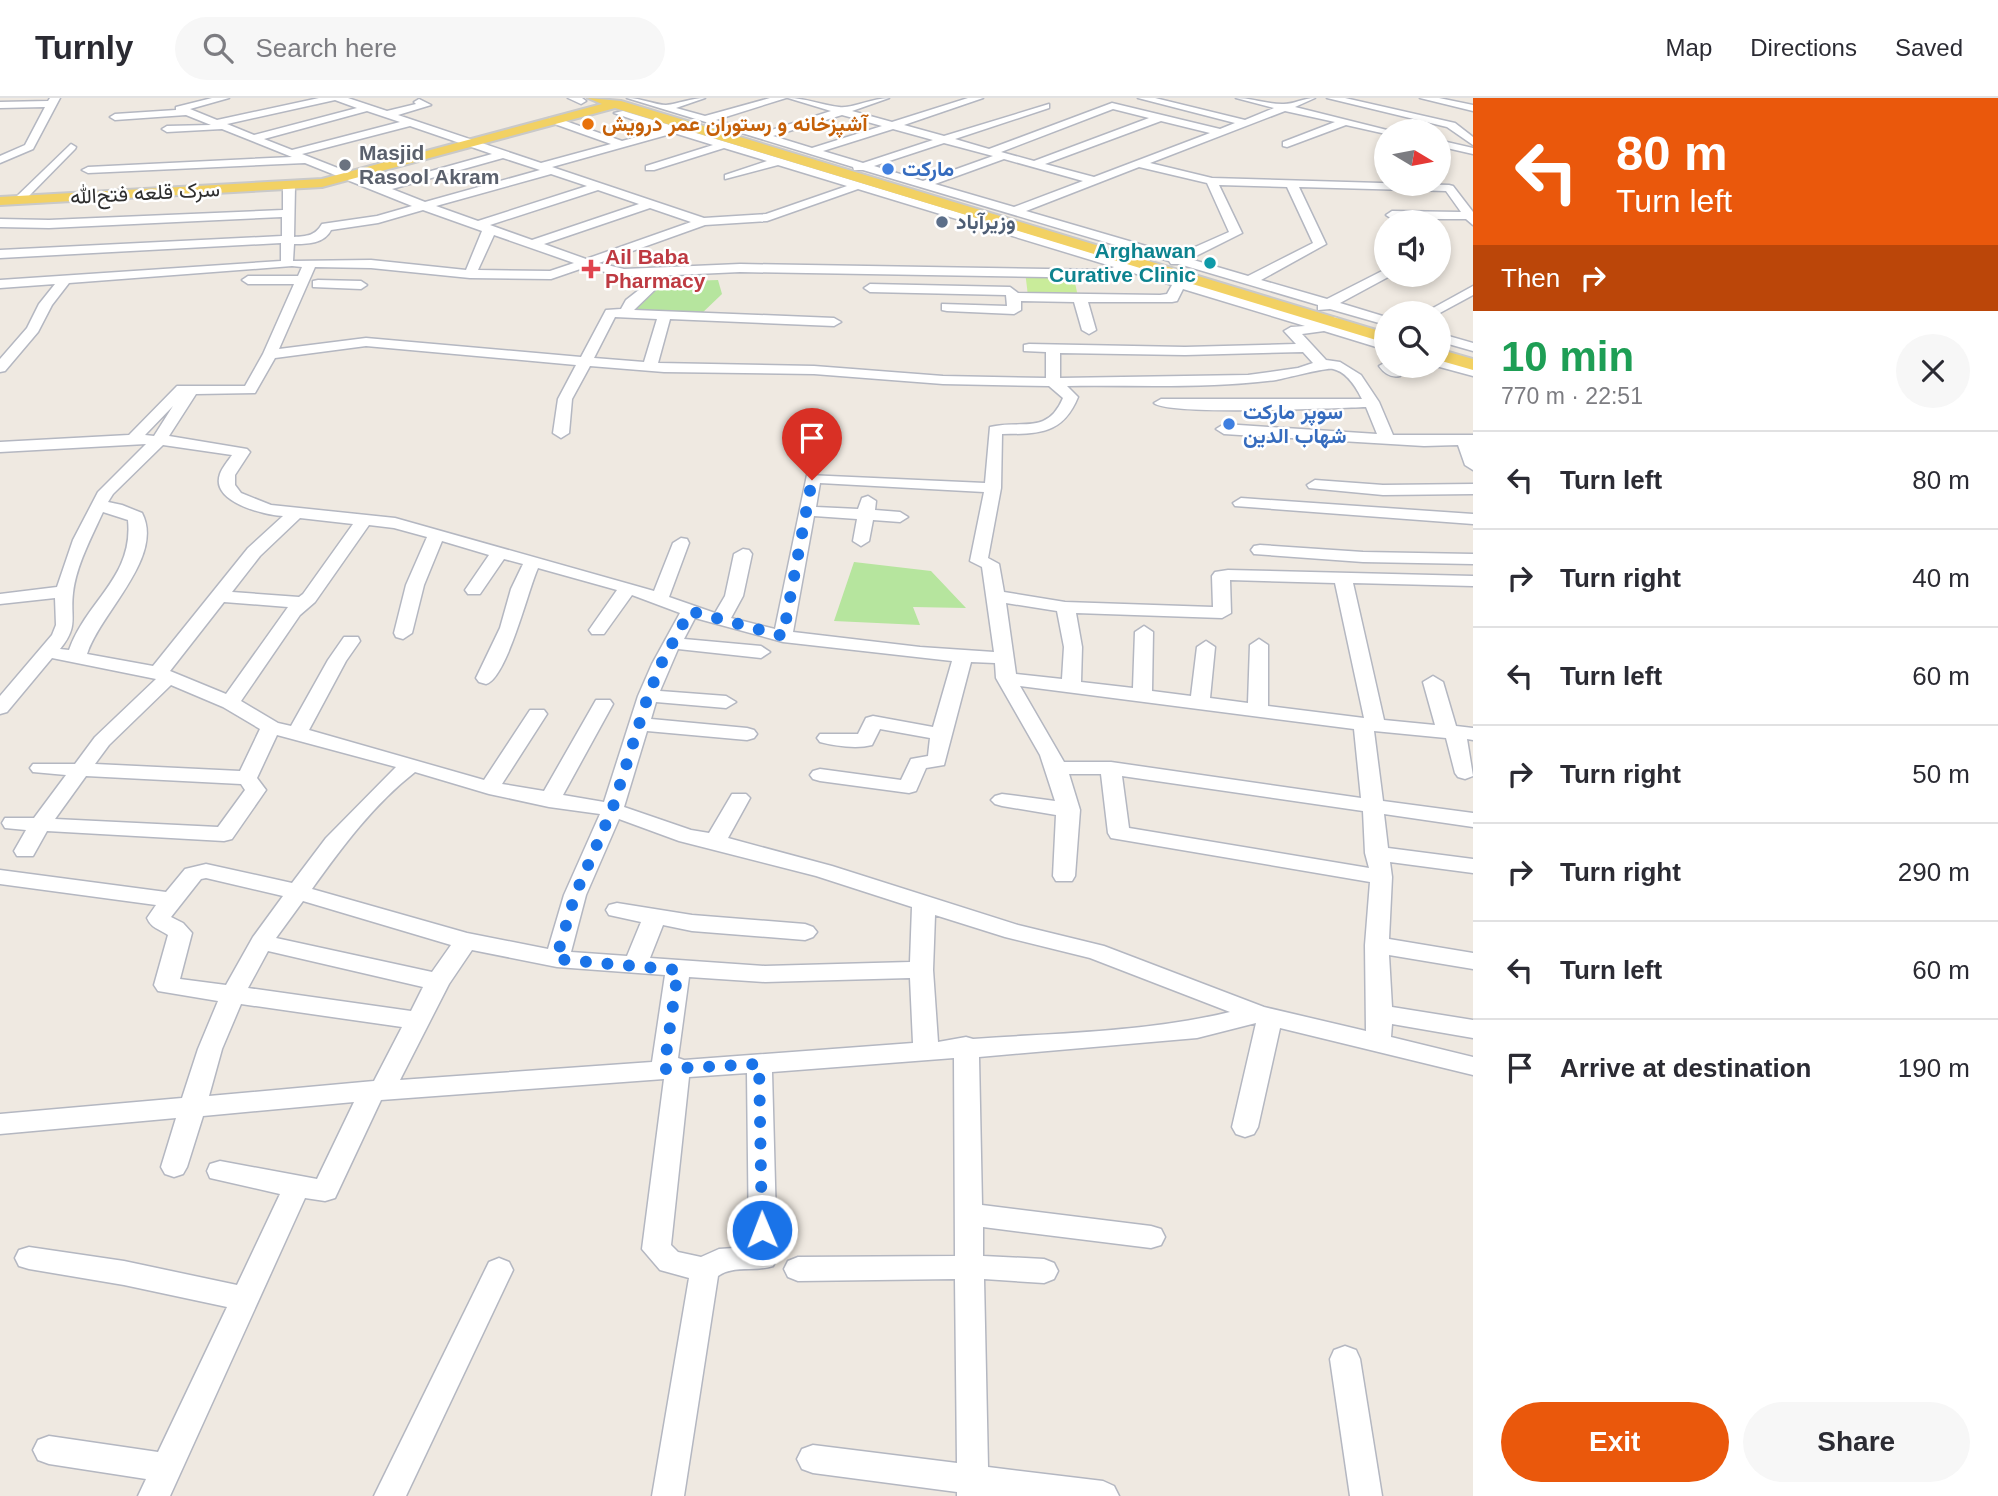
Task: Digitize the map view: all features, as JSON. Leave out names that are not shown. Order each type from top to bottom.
[{"type":"main road","points":[[581,103],[619,103],[657,111],[939,206],[1026,226],[1323,307],[1374,326]]},
{"type":"main road","name":"سرک قلعه فتح‌الله","points":[[468,143],[581,103],[619,103]]},
{"type":"main road","name":"سرک قلعه فتح‌الله","points":[[6,203],[289,186],[347,175],[553,120],[581,103]]},
{"type":"main road","points":[[619,103],[856,169],[1327,324],[1374,335]]},
{"type":"main road","points":[[1451,355],[1473,368]]},
{"type":"main road","points":[[1451,359],[1473,368]]},
{"type":"street","points":[[224,98],[180,109],[426,207],[586,263],[658,281],[631,303],[625,313]]},
{"type":"street","points":[[167,129],[222,126],[335,98],[703,222]]},
{"type":"street","points":[[657,111],[700,98]]},
{"type":"street","points":[[704,120],[781,98]]},
{"type":"street","points":[[793,98],[1095,181]]},
{"type":"street","points":[[760,137],[884,98]]},
{"type":"street","points":[[810,152],[978,98]]},
{"type":"street","points":[[1143,98],[1246,123]]},
{"type":"street","points":[[1241,98],[1374,128]]},
{"type":"street","points":[[1013,212],[1310,98]]},
{"type":"street","points":[[1332,98],[1451,125],[1473,142]]},
{"type":"street","points":[[1425,98],[1473,108]]},
{"type":"street","points":[[0,105],[54,101]]},
{"type":"street","points":[[0,160],[29,147],[54,101]]},
{"type":"street","points":[[385,114],[426,105],[419,102]]},
{"type":"street","points":[[619,103],[674,130],[858,186],[939,206],[1125,268],[1327,324],[1374,342]]},
{"type":"street","points":[[856,169],[1045,106]]},
{"type":"street","points":[[990,152],[1112,106],[1219,132]]},
{"type":"street","points":[[254,138],[368,108]]},
{"type":"street","points":[[657,111],[704,120],[856,169],[1013,212],[1323,307],[1374,318]]},
{"type":"street","points":[[116,117],[188,112]]},
{"type":"street","points":[[1035,164],[1159,118]]},
{"type":"street","points":[[553,120],[621,144]]},
{"type":"street","points":[[1287,144],[1345,122]]},
{"type":"street","points":[[293,153],[409,123]]},
{"type":"street","points":[[0,254],[318,237],[326,227],[378,219],[426,207],[621,144],[674,130]]},
{"type":"street","points":[[650,168],[724,145]]},
{"type":"street","points":[[1451,146],[1473,151]]},
{"type":"street","points":[[6,203],[71,147]]},
{"type":"street","points":[[380,189],[501,155]]},
{"type":"street","points":[[921,186],[1004,156]]},
{"type":"street","points":[[88,170],[310,160]]},
{"type":"street","points":[[729,177],[776,162]]},
{"type":"street","points":[[1139,164],[1212,181],[1291,183],[1384,205],[1472,218]]},
{"type":"street","points":[[1175,261],[1236,233],[1212,181]]},
{"type":"street","points":[[1247,282],[1320,244],[1291,183]]},
{"type":"street","points":[[287,264],[289,186]]},
{"type":"street","points":[[0,284],[310,263],[371,264],[472,274],[551,275],[703,222],[760,219],[858,186]]},
{"type":"street","points":[[482,227],[597,187]]},
{"type":"street","points":[[1384,205],[1448,188],[1472,218]]},
{"type":"street","points":[[533,244],[650,204]]},
{"type":"street","points":[[0,224],[290,213]]},
{"type":"street","points":[[456,291],[472,274],[489,233],[482,227]]},
{"type":"street","points":[[132,439],[180,390],[250,390],[270,354],[310,263]]},
{"type":"street","points":[[318,284],[357,290],[371,264]]},
{"type":"street","points":[[624,273],[740,268],[1110,274],[1125,268]]},
{"type":"street","points":[[0,368],[33,329],[46,304],[59,292],[65,280]]},
{"type":"street","points":[[248,281],[304,280]]},
{"type":"street","points":[[1323,307],[1374,280]]},
{"type":"street","points":[[1014,297],[1172,298],[1179,284]]},
{"type":"street","points":[[870,288],[1010,291],[1014,297],[1014,310],[947,307]]},
{"type":"street","points":[[1451,302],[1473,290]]},
{"type":"street","points":[[1080,298],[1089,330]]},
{"type":"street","points":[[561,433],[565,399],[611,313],[834,322]]},
{"type":"street","points":[[650,368],[665,315]]},
{"type":"street","points":[[1322,364],[1304,348],[1291,331],[1327,324]]},
{"type":"street","points":[[1451,341],[1473,347]]},
{"type":"street","points":[[270,354],[366,342],[650,368],[814,370],[943,380],[1053,382],[1248,379],[1301,372],[1322,364],[1335,365],[1361,382],[1387,438]]},
{"type":"street","points":[[1030,348],[1185,351],[1304,348]]},
{"type":"street","points":[[1053,350],[1053,382]]},
{"type":"street","points":[[1451,364],[1473,368]]},
{"type":"street","points":[[1053,382],[1071,397],[1061,418],[1043,429],[995,430],[993,488],[979,561],[990,564],[1003,641],[1004,668],[1056,768],[1069,810],[1064,876]]},
{"type":"street","points":[[0,708],[61,636],[65,625],[64,592],[81,540],[106,492],[159,440],[192,389]]},
{"type":"street","points":[[1161,403],[1371,403]]},
{"type":"street","points":[[1224,429],[1468,440],[1473,465]]},
{"type":"street","points":[[0,447],[132,439],[159,440],[242,452],[227,475],[228,486],[235,496],[268,510],[395,523],[436,537],[628,587],[720,621],[783,636],[963,656],[1071,687],[1369,724],[1458,732]]},
{"type":"street","points":[[783,636],[812,480],[816,478],[993,488]]},
{"type":"street","points":[[1315,485],[1383,490],[1473,489]]},
{"type":"street","points":[[1241,503],[1473,519]]},
{"type":"street","points":[[76,658],[79,641],[129,570],[139,547],[136,517],[116,508],[98,506]]},
{"type":"street","points":[[806,511],[866,508],[900,517]]},
{"type":"street","points":[[860,541],[866,508]]},
{"type":"street","points":[[25,851],[41,824],[102,741],[163,676],[219,596],[254,552],[296,513]]},
{"type":"street","points":[[230,703],[365,519]]},
{"type":"street","points":[[403,633],[415,584],[436,537]]},
{"type":"street","points":[[659,600],[681,542]]},
{"type":"street","points":[[1260,550],[1473,559]]},
{"type":"street","points":[[474,590],[499,553]]},
{"type":"street","points":[[720,621],[734,596],[743,554]]},
{"type":"street","points":[[1345,554],[1369,724],[1372,805],[1381,877],[1377,945],[1380,1014],[1378,1043]]},
{"type":"street","points":[[486,678],[509,628],[520,589],[533,561]]},
{"type":"street","points":[[994,596],[1065,607],[1222,613],[1221,576],[1473,581]]},
{"type":"street","points":[[598,630],[628,587]]},
{"type":"street","points":[[0,599],[64,592]]},
{"type":"street","points":[[219,596],[301,603]]},
{"type":"street","points":[[1065,607],[1071,623],[1074,649],[1071,687]]},
{"type":"street","points":[[556,959],[575,895],[612,810],[648,696],[690,611]]},
{"type":"street","points":[[1142,696],[1143,632]]},
{"type":"street","points":[[298,732],[337,660],[351,641]]},
{"type":"street","points":[[673,643],[761,652]]},
{"type":"street","points":[[1258,709],[1259,645]]},
{"type":"street","points":[[1200,702],[1206,648]]},
{"type":"street","points":[[49,652],[163,676],[230,703],[271,727],[298,732],[489,789],[612,810],[687,836],[824,871],[1013,932],[1096,952],[1264,1015],[1473,1066]]},
{"type":"street","points":[[820,775],[909,787],[918,763],[937,761],[941,734],[963,656]]},
{"type":"street","points":[[0,679],[23,681]]},
{"type":"street","points":[[1433,682],[1458,732],[1465,773]]},
{"type":"street","points":[[648,696],[726,702]]},
{"type":"street","points":[[549,801],[603,704]]},
{"type":"street","points":[[489,789],[537,714]]},
{"type":"street","points":[[827,738],[865,741],[873,722],[941,734]]},
{"type":"street","points":[[641,724],[747,734]]},
{"type":"street","points":[[247,778],[271,727]]},
{"type":"street","points":[[174,1167],[210,1049],[233,994],[261,942],[334,843],[393,780],[410,766]]},
{"type":"street","points":[[40,768],[247,778]]},
{"type":"street","points":[[1056,768],[1111,768],[1473,820]]},
{"type":"street","points":[[1111,768],[1119,833],[1381,877]]},
{"type":"street","points":[[13,823],[224,834],[256,790],[247,778]]},
{"type":"street","points":[[715,841],[739,798]]},
{"type":"street","points":[[1002,800],[1069,810]]},
{"type":"street","points":[[1376,853],[1473,866]]},
{"type":"street","points":[[418,1021],[166,985],[180,933],[158,918],[193,874],[199,871],[298,892],[466,941],[556,959],[678,970],[765,974],[921,970]]},
{"type":"street","points":[[0,877],[172,901]]},
{"type":"street","points":[[924,903],[921,970],[926,1050]]},
{"type":"street","points":[[617,910],[692,923],[805,932]]},
{"type":"street","points":[[635,966],[654,918]]},
{"type":"street","points":[[220,1171],[325,1190],[438,982],[466,941]]},
{"type":"street","points":[[261,942],[438,982]]},
{"type":"street","points":[[1377,945],[1473,961]]},
{"type":"street","points":[[678,970],[656,1249],[670,1262],[705,1270]]},
{"type":"street","points":[[1380,1014],[1473,1029]]},
{"type":"street","points":[[0,1124],[377,1090],[759,1064],[966,1046],[1113,1038],[1185,1030],[1264,1015]]},
{"type":"street","points":[[1245,1127],[1264,1015]]},
{"type":"street","points":[[966,1046],[973,1488]]},
{"type":"street","points":[[668,1496],[705,1270],[719,1260],[763,1258],[759,1064]]},
{"type":"street","points":[[49,1450],[160,1482],[297,1187]]},
{"type":"street","points":[[970,1214],[1151,1237]]},
{"type":"street","points":[[29,1258],[124,1273],[245,1299]]},
{"type":"street","points":[[798,1269],[971,1268],[1044,1271]]},
{"type":"street","points":[[390,1496],[499,1269]]},
{"type":"street","points":[[1345,1359],[1366,1496]]},
{"type":"street","points":[[813,1459],[973,1488],[1103,1496]]},
{"type":"green space","points":[[1025,271],[1073,273],[1078,297],[1028,296]]},
{"type":"green space","points":[[718,280],[722,294],[699,316],[629,313],[659,282]]},
{"type":"green space","points":[[854,562],[931,571],[966,608],[913,607],[920,625],[834,621]]},
{"type":"place","name":"آشپزخانه و رستوران عمر درویش","points":[[588,124]]},
{"type":"place","name":"Masjid Rasool Akram","points":[[345,165]]},
{"type":"place","name":"مارکت","points":[[888,169]]},
{"type":"place","name":"وزیرآباد","points":[[942,222]]},
{"type":"place","name":"Arghawan Curative Clinic","points":[[1210,263]]},
{"type":"place","name":"Ail Baba Pharmacy","points":[[591,269]]},
{"type":"place","name":"سوپر مارکت شهاب الدین","points":[[1229,424]]},
{"type":"route","points":[[762,1230],[759,1064],[664,1069],[678,970],[556,959],[575,895],[612,810],[648,696],[661,664],[690,611],[783,636],[812,480]]}]
